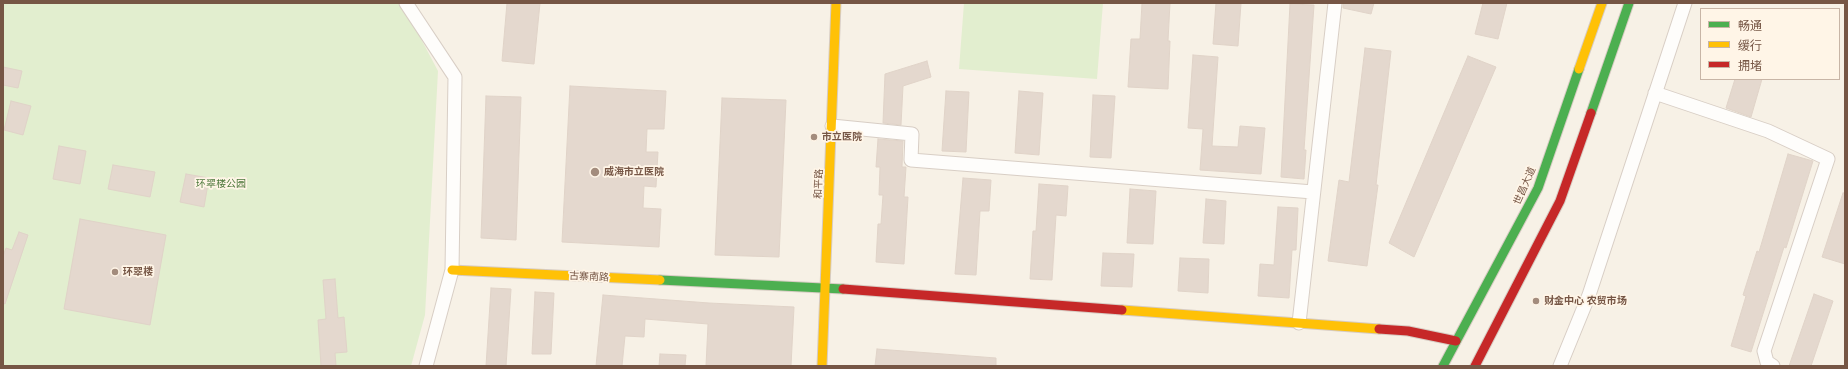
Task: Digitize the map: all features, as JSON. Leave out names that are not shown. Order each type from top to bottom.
[{"type":"street","points":[[406,3],[455,77],[452,270],[426,366]]},
{"type":"street","name":"和平路","points":[[822,366],[836,3]]},
{"type":"street","points":[[1299,323],[1335,3]]},
{"type":"street","name":"世昌大道","points":[[1442,366],[1538,188],[1600,3]]},
{"type":"street","points":[[1475,366],[1560,201],[1629,3]]},
{"type":"street","points":[[1560,366],[1589,295],[1685,3]]},
{"type":"street","points":[[1655,93],[1768,131],[1828,158],[1764,351],[1767,362],[1773,366]]},
{"type":"street","points":[[832,126],[912,134],[910,160],[1313,192]]},
{"type":"street","name":"古寨南路","points":[[452,270],[826,288],[1408,332],[1456,341]]},
{"type":"green space","name":"环翠楼公园","points":[[3,3],[402,3],[438,71],[425,315],[411,366],[3,366]]},
{"type":"green space","points":[[964,3],[1103,3],[1097,79],[959,69]]},
{"type":"building","points":[[507,3],[540,3],[534,64],[502,61]]},
{"type":"building","points":[[1142,3],[1170,3],[1168,89],[1128,87],[1131,39],[1140,39]]},
{"type":"building","points":[[1216,3],[1241,3],[1238,46],[1213,44]]},
{"type":"building","points":[[1343,3],[1374,3],[1371,14],[1343,8]]},
{"type":"building","points":[[1483,3],[1507,3],[1498,39],[1475,34]]},
{"type":"building","points":[[1290,4],[1314,5],[1304,150],[1306,150],[1304,179],[1281,177]]},
{"type":"building","points":[[1365,48],[1391,51],[1376,185],[1378,185],[1367,266],[1328,261],[1339,180],[1349,182]]},
{"type":"building","points":[[1193,55],[1218,57],[1212,146],[1238,147],[1240,126],[1265,128],[1261,174],[1200,170],[1203,129],[1188,128]]},
{"type":"building","points":[[1468,56],[1496,67],[1414,257],[1389,243]]},
{"type":"building","points":[[927,61],[931,77],[903,86],[901,125],[883,123],[885,74]]},
{"type":"building","points":[[3,67],[22,71],[18,88],[3,85]]},
{"type":"building","points":[[1735,80],[1762,80],[1751,117],[1726,108]]},
{"type":"building","points":[[570,86],[666,91],[664,129],[647,129],[646,152],[658,152],[656,187],[644,186],[643,208],[661,209],[659,247],[562,242]]},
{"type":"building","points":[[946,91],[969,92],[966,152],[942,151]]},
{"type":"building","points":[[1019,91],[1043,93],[1039,155],[1015,153]]},
{"type":"building","points":[[1093,95],[1115,96],[1111,158],[1090,157]]},
{"type":"building","points":[[486,96],[521,97],[516,240],[481,238]]},
{"type":"building","points":[[722,98],[786,100],[779,257],[715,255]]},
{"type":"building","points":[[11,101],[31,106],[23,135],[4,130]]},
{"type":"building","points":[[878,139],[903,141],[902,167],[906,167],[904,197],[908,197],[904,264],[876,262],[878,224],[881,224],[883,195],[879,195],[880,167],[876,167]]},
{"type":"building","points":[[59,146],[86,151],[80,184],[53,179]]},
{"type":"building","points":[[1788,154],[1813,161],[1751,352],[1731,346],[1746,296],[1743,295],[1757,251],[1759,252]]},
{"type":"building","points":[[113,165],[155,172],[150,197],[108,189]]},
{"type":"building","points":[[186,174],[209,178],[204,207],[180,202]]},
{"type":"building","points":[[963,178],[991,180],[989,211],[980,211],[976,275],[955,274]]},
{"type":"building","points":[[1039,184],[1068,186],[1066,216],[1056,215],[1052,280],[1030,279],[1033,231],[1036,231]]},
{"type":"building","points":[[1130,189],[1156,191],[1153,244],[1127,243]]},
{"type":"building","points":[[1843,193],[1845,193],[1845,264],[1822,257]]},
{"type":"building","points":[[1206,199],[1226,201],[1224,244],[1203,243]]},
{"type":"building","points":[[1278,207],[1298,208],[1296,250],[1292,250],[1289,298],[1258,296],[1260,264],[1274,265]]},
{"type":"building","name":"环翠楼","points":[[80,219],[166,235],[150,325],[64,309]]},
{"type":"building","points":[[19,232],[28,235],[5,304],[3,303],[3,256],[6,248],[12,250]]},
{"type":"building","points":[[1103,253],[1134,254],[1132,287],[1101,286]]},
{"type":"building","points":[[1180,258],[1209,259],[1208,293],[1178,291]]},
{"type":"building","points":[[335,279],[338,318],[344,317],[347,352],[335,353],[336,366],[321,366],[318,320],[326,319],[323,280]]},
{"type":"building","points":[[491,288],[511,289],[506,366],[486,366]]},
{"type":"building","points":[[535,292],[554,293],[551,354],[532,354]]},
{"type":"building","points":[[1814,294],[1833,301],[1811,366],[1789,366]]},
{"type":"building","points":[[603,295],[709,303],[794,307],[791,366],[706,366],[708,324],[645,319],[644,337],[625,336],[622,366],[596,366]]},
{"type":"building","points":[[877,349],[996,358],[996,366],[875,366]]},
{"type":"building","points":[[660,354],[686,355],[685,366],[659,366]]},
{"type":"traffic: fast","points":[[1591,113],[1629,3]]},
{"type":"traffic: fast","points":[[1443,366],[1538,188],[1579,69]]},
{"type":"traffic: fast","points":[[660,280],[843,289]]},
{"type":"traffic: slow","points":[[822,366],[836,3]]},
{"type":"traffic: slow","points":[[1579,69],[1602,3]]},
{"type":"traffic: slow","points":[[452,270],[660,280]]},
{"type":"traffic: slow","points":[[1122,310],[1379,329]]},
{"type":"traffic: jam","points":[[1475,366],[1560,201],[1591,113]]},
{"type":"traffic: jam","points":[[843,289],[1122,310]]},
{"type":"traffic: jam","points":[[1379,329],[1408,331],[1456,341]]},
{"type":"place","name":"市立医院","points":[[814,137]]},
{"type":"place","name":"威海市立医院","points":[[595,172]]},
{"type":"place","name":"环翠楼","points":[[115,272]]},
{"type":"place","name":"财金中心 农贸市场","points":[[1536,301]]}]
